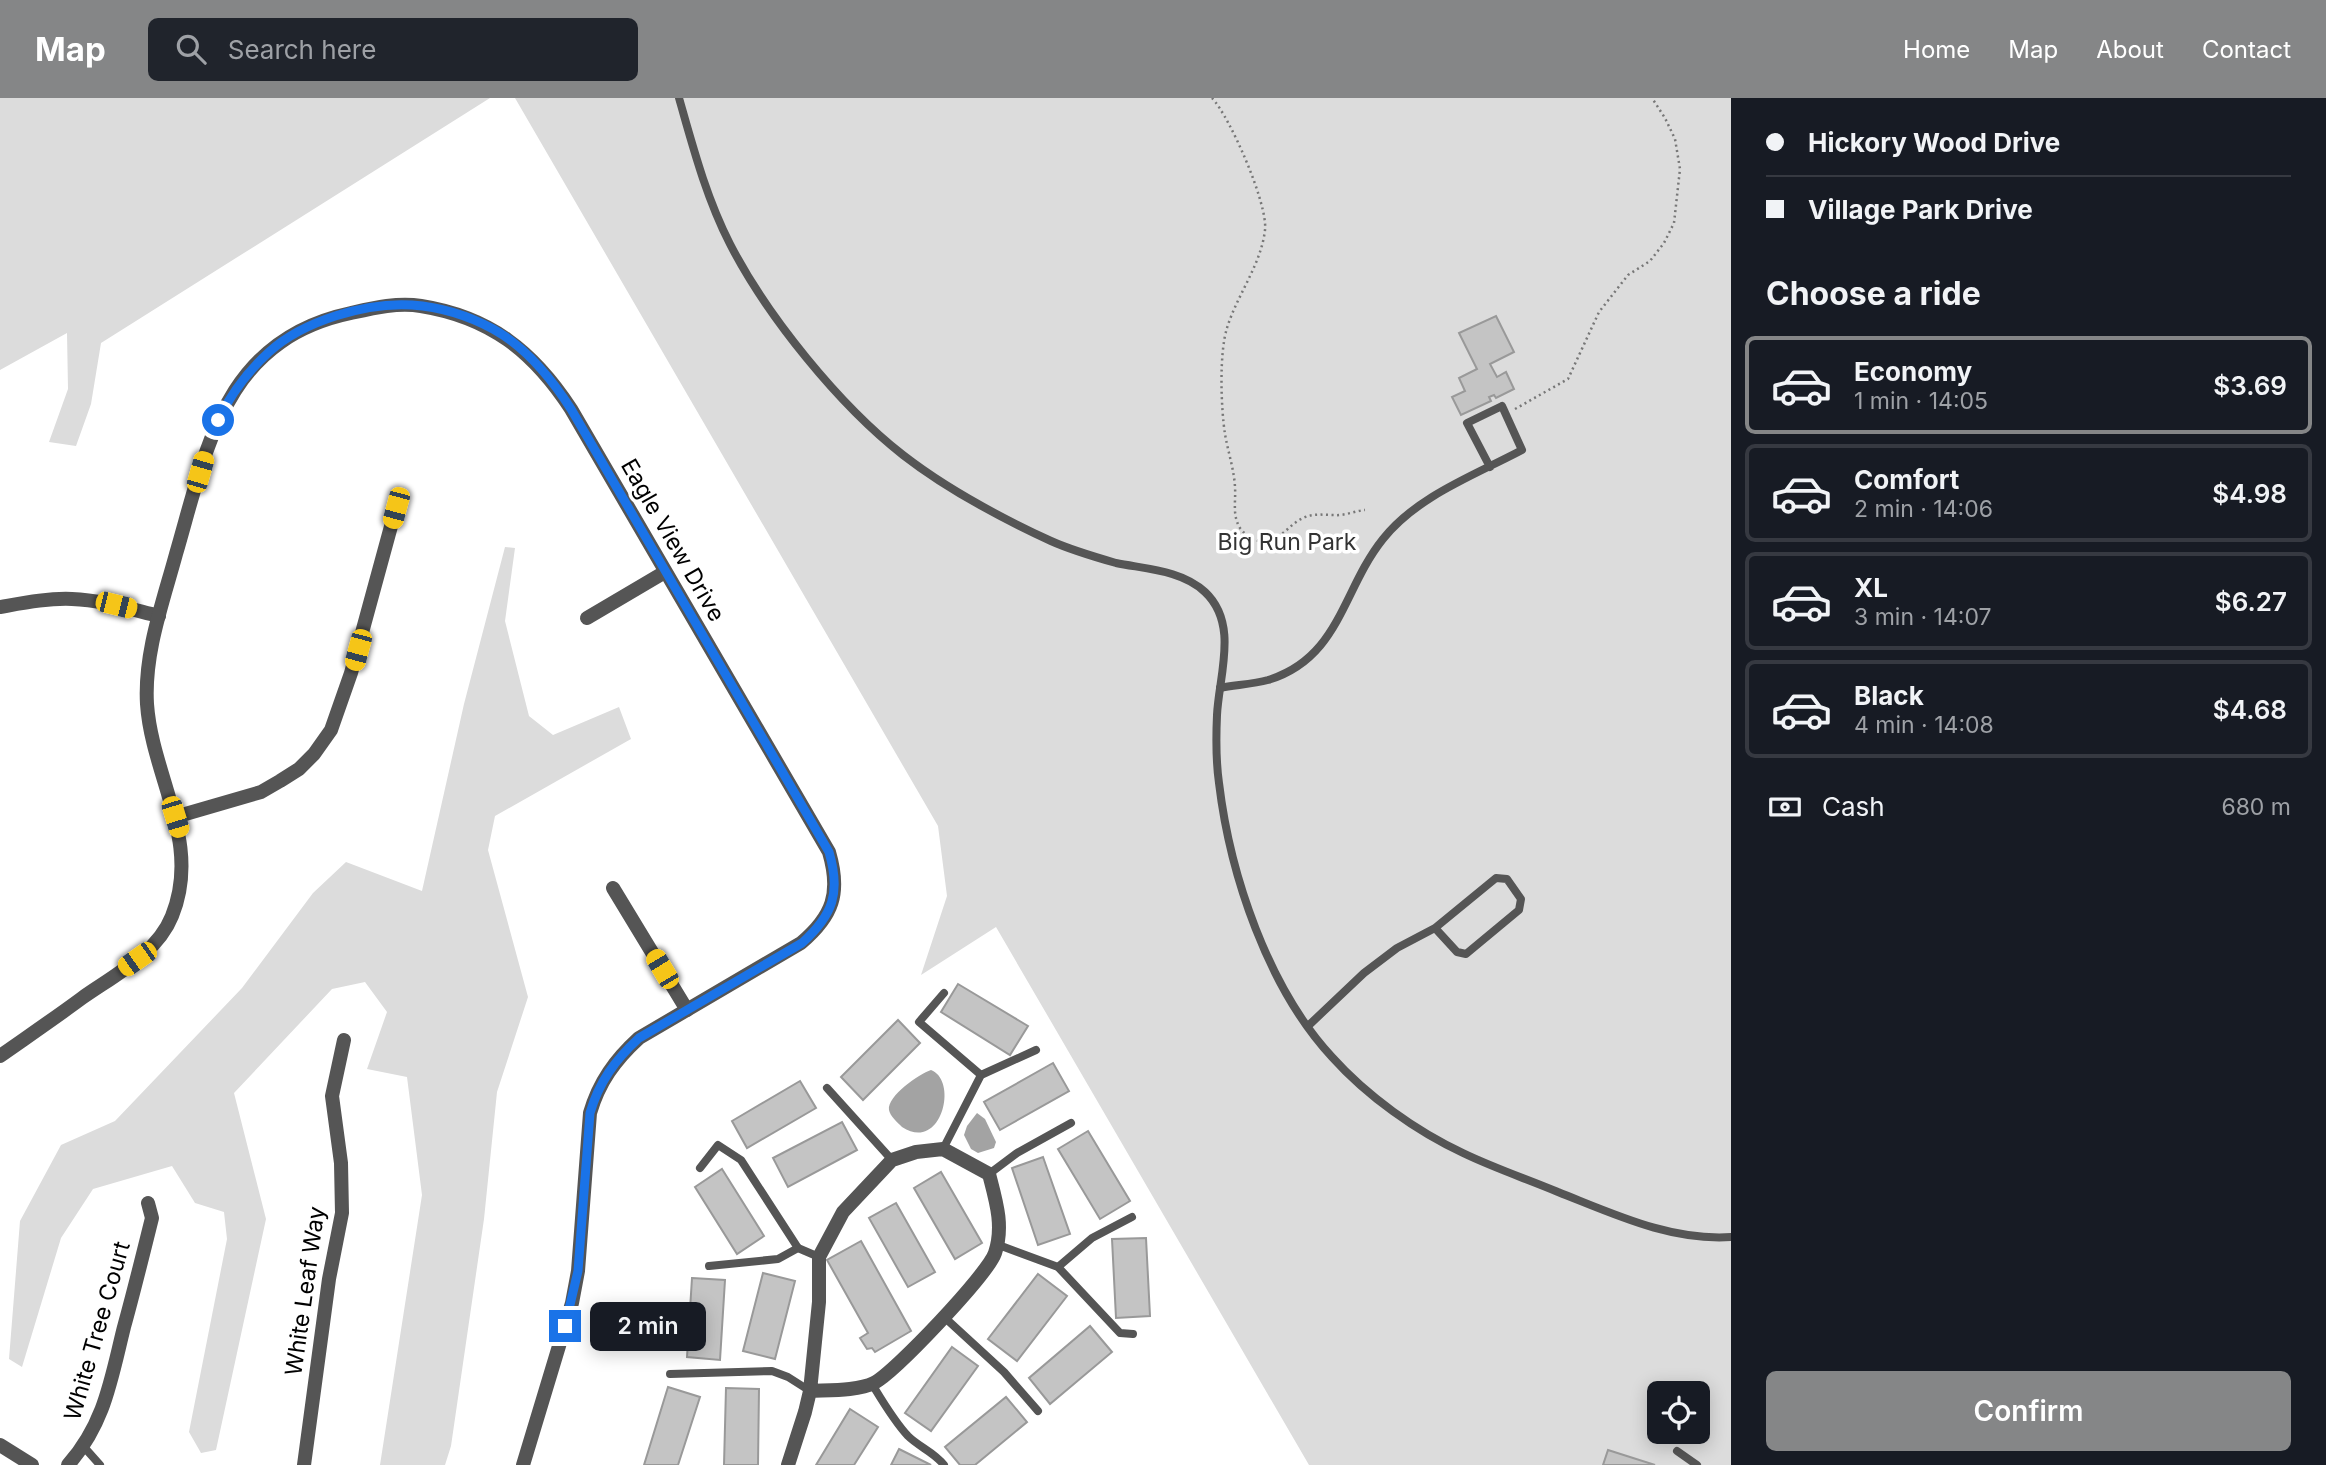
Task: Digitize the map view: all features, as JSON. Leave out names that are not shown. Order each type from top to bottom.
[{"type":"street","name":"Eagle View Drive","points":[[0,1056],[137,959],[162,936],[177,903],[183,868],[180,835],[151,731],[147,704],[148,674],[159,616],[207,447],[218,420],[233,392],[271,351],[293,336],[317,322],[338,315],[386,306],[412,305],[446,310],[470,318],[495,330],[538,365],[556,386],[829,852],[835,872],[835,892],[824,922],[802,943],[687,1010]]},
{"type":"street","points":[[175,817],[261,792],[299,769],[314,754],[331,730],[342,702],[396,508]]},
{"type":"street","points":[[587,618],[665,572]]},
{"type":"street","points":[[0,607],[69,598],[101,601],[159,616]]},
{"type":"street","points":[[523,1465],[574,1292],[578,1271],[590,1113],[596,1093],[606,1074],[639,1038],[687,1010],[613,888]]},
{"type":"street","name":"White Leaf Way","points":[[304,1465],[329,1279],[342,1213],[341,1163],[332,1096],[344,1040]]},
{"type":"street","points":[[788,1465],[810,1391],[819,1257],[843,1212],[892,1160],[916,1152],[943,1149],[989,1174],[1000,1214],[995,1255],[976,1281],[901,1361],[872,1384],[839,1390],[810,1391]]},
{"type":"street","name":"White Tree Court","points":[[68,1465],[93,1432],[107,1396],[152,1218],[148,1203]]},
{"type":"street","points":[[0,1445],[32,1465]]},
{"type":"lane","points":[[678,98],[704,184],[730,243],[765,304],[856,412],[902,454],[954,490],[1004,519],[1057,544],[1112,562],[1176,575],[1204,591],[1220,614],[1226,644],[1217,716],[1218,779],[1228,841],[1254,922],[1274,972],[1308,1026],[1331,1056],[1366,1090],[1461,1153],[1624,1218],[1656,1228],[1708,1239],[1731,1237]]},
{"type":"lane","points":[[1220,688],[1268,680],[1311,657],[1325,641],[1383,539],[1406,515],[1428,500],[1522,450],[1502,406],[1467,423],[1490,467]]},
{"type":"lane","points":[[1308,1026],[1364,973],[1397,948],[1435,928],[1496,878],[1507,879],[1521,899],[1519,910],[1466,954],[1457,952],[1435,928]]},
{"type":"lane","points":[[944,993],[919,1022],[981,1075]]},
{"type":"lane","points":[[943,1149],[981,1075],[1036,1050]]},
{"type":"lane","points":[[827,1088],[892,1160]]},
{"type":"lane","points":[[989,1174],[1017,1153],[1071,1123]]},
{"type":"lane","points":[[700,1168],[718,1144],[741,1160],[798,1248],[819,1257]]},
{"type":"lane","points":[[1058,1267],[1093,1238],[1132,1217]]},
{"type":"lane","points":[[996,1244],[1058,1267],[1120,1333],[1133,1334]]},
{"type":"lane","points":[[709,1266],[778,1259],[798,1248]]},
{"type":"lane","points":[[943,1317],[1004,1372],[1038,1411]]},
{"type":"lane","points":[[670,1374],[772,1371],[788,1377],[810,1391]]},
{"type":"lane","points":[[872,1384],[910,1438],[944,1465]]},
{"type":"lane","points":[[84,1447],[100,1465]]},
{"type":"lane","points":[[1676,1451],[1698,1465]]},
{"type":"path","points":[[1212,98],[1231,126],[1260,200],[1266,227],[1260,253],[1226,330],[1222,367],[1225,433],[1235,488],[1234,513],[1241,530],[1251,539],[1264,542],[1276,538],[1300,519],[1312,515],[1337,516],[1365,510]]},
{"type":"path","points":[[1506,415],[1568,379],[1599,313],[1628,275],[1650,261],[1664,243],[1674,223],[1680,169],[1675,139],[1652,98]]},
{"type":"green space","points":[[0,98],[490,98],[101,343],[91,404],[76,446],[49,442],[68,389],[67,333],[0,370]]},
{"type":"green space","name":"Big Run Park","points":[[515,98],[1731,98],[1731,1465],[1309,1465],[996,927],[921,975],[947,896],[938,826]]},
{"type":"green space","points":[[505,547],[515,548],[505,621],[529,716],[553,735],[619,707],[631,739],[495,816],[488,850],[528,997],[497,1092],[484,1219],[451,1446],[445,1465],[380,1465],[422,1195],[407,1077],[367,1069],[387,1012],[365,982],[332,989],[234,1093],[266,1219],[216,1450],[201,1453],[189,1432],[227,1239],[224,1212],[195,1203],[172,1166],[93,1189],[61,1238],[22,1367],[9,1359],[20,1221],[61,1145],[115,1121],[242,988],[313,893],[346,862],[422,891],[464,704]]},
{"type":"shaded area","points":[[931,1070],[939,1077],[944,1087],[942,1112],[936,1123],[927,1131],[916,1132],[902,1127],[889,1110],[893,1098],[905,1086]]},
{"type":"shaded area","points":[[977,1113],[985,1119],[996,1142],[994,1148],[978,1153],[971,1149],[964,1135]]},
{"type":"building","points":[[1496,316],[1514,352],[1490,364],[1497,377],[1506,372],[1514,389],[1496,398],[1494,395],[1489,397],[1491,401],[1461,415],[1452,397],[1465,391],[1459,378],[1477,369],[1459,333]]},
{"type":"building","points":[[958,984],[1028,1026],[1010,1055],[941,1012]]},
{"type":"building","points":[[898,1020],[920,1043],[863,1100],[841,1077]]},
{"type":"building","points":[[1053,1063],[1069,1091],[1000,1130],[984,1102]]},
{"type":"building","points":[[800,1081],[816,1108],[747,1148],[732,1121]]},
{"type":"building","points":[[842,1122],[857,1150],[788,1187],[773,1158]]},
{"type":"building","points":[[1088,1131],[1130,1201],[1100,1219],[1058,1149]]},
{"type":"building","points":[[1043,1157],[1070,1234],[1038,1245],[1012,1168]]},
{"type":"building","points":[[722,1169],[764,1236],[737,1254],[695,1187]]},
{"type":"building","points":[[941,1172],[982,1243],[955,1259],[914,1188]]},
{"type":"building","points":[[896,1203],[935,1272],[908,1287],[869,1218]]},
{"type":"building","points":[[1146,1238],[1150,1316],[1116,1318],[1112,1239]]},
{"type":"building","points":[[861,1241],[911,1331],[875,1352],[872,1348],[867,1349],[860,1338],[868,1333],[827,1260]]},
{"type":"building","points":[[763,1273],[795,1281],[775,1359],[743,1351]]},
{"type":"building","points":[[1038,1274],[1067,1296],[1017,1361],[988,1339]]},
{"type":"building","points":[[692,1278],[725,1280],[720,1360],[687,1357]]},
{"type":"building","points":[[1090,1326],[1112,1352],[1050,1404],[1029,1378]]},
{"type":"building","points":[[952,1347],[978,1366],[931,1431],[905,1413]]},
{"type":"building","points":[[668,1387],[700,1397],[678,1465],[644,1465]]},
{"type":"building","points":[[726,1388],[759,1389],[758,1465],[724,1465]]},
{"type":"building","points":[[1006,1397],[1027,1422],[975,1465],[960,1465],[945,1447]]},
{"type":"building","points":[[850,1409],[878,1427],[854,1465],[816,1465]]},
{"type":"building","points":[[899,1449],[931,1465],[891,1465]]},
{"type":"building","points":[[1608,1450],[1655,1465],[1603,1465]]},
{"type":"route","points":[[218,420],[233,392],[253,367],[271,351],[317,322],[338,315],[386,306],[412,305],[446,310],[495,330],[512,342],[538,365],[571,409],[829,852],[835,872],[835,892],[824,922],[813,933],[802,943],[655,1027],[624,1052],[606,1074],[590,1113],[578,1271],[565,1326]]}]
